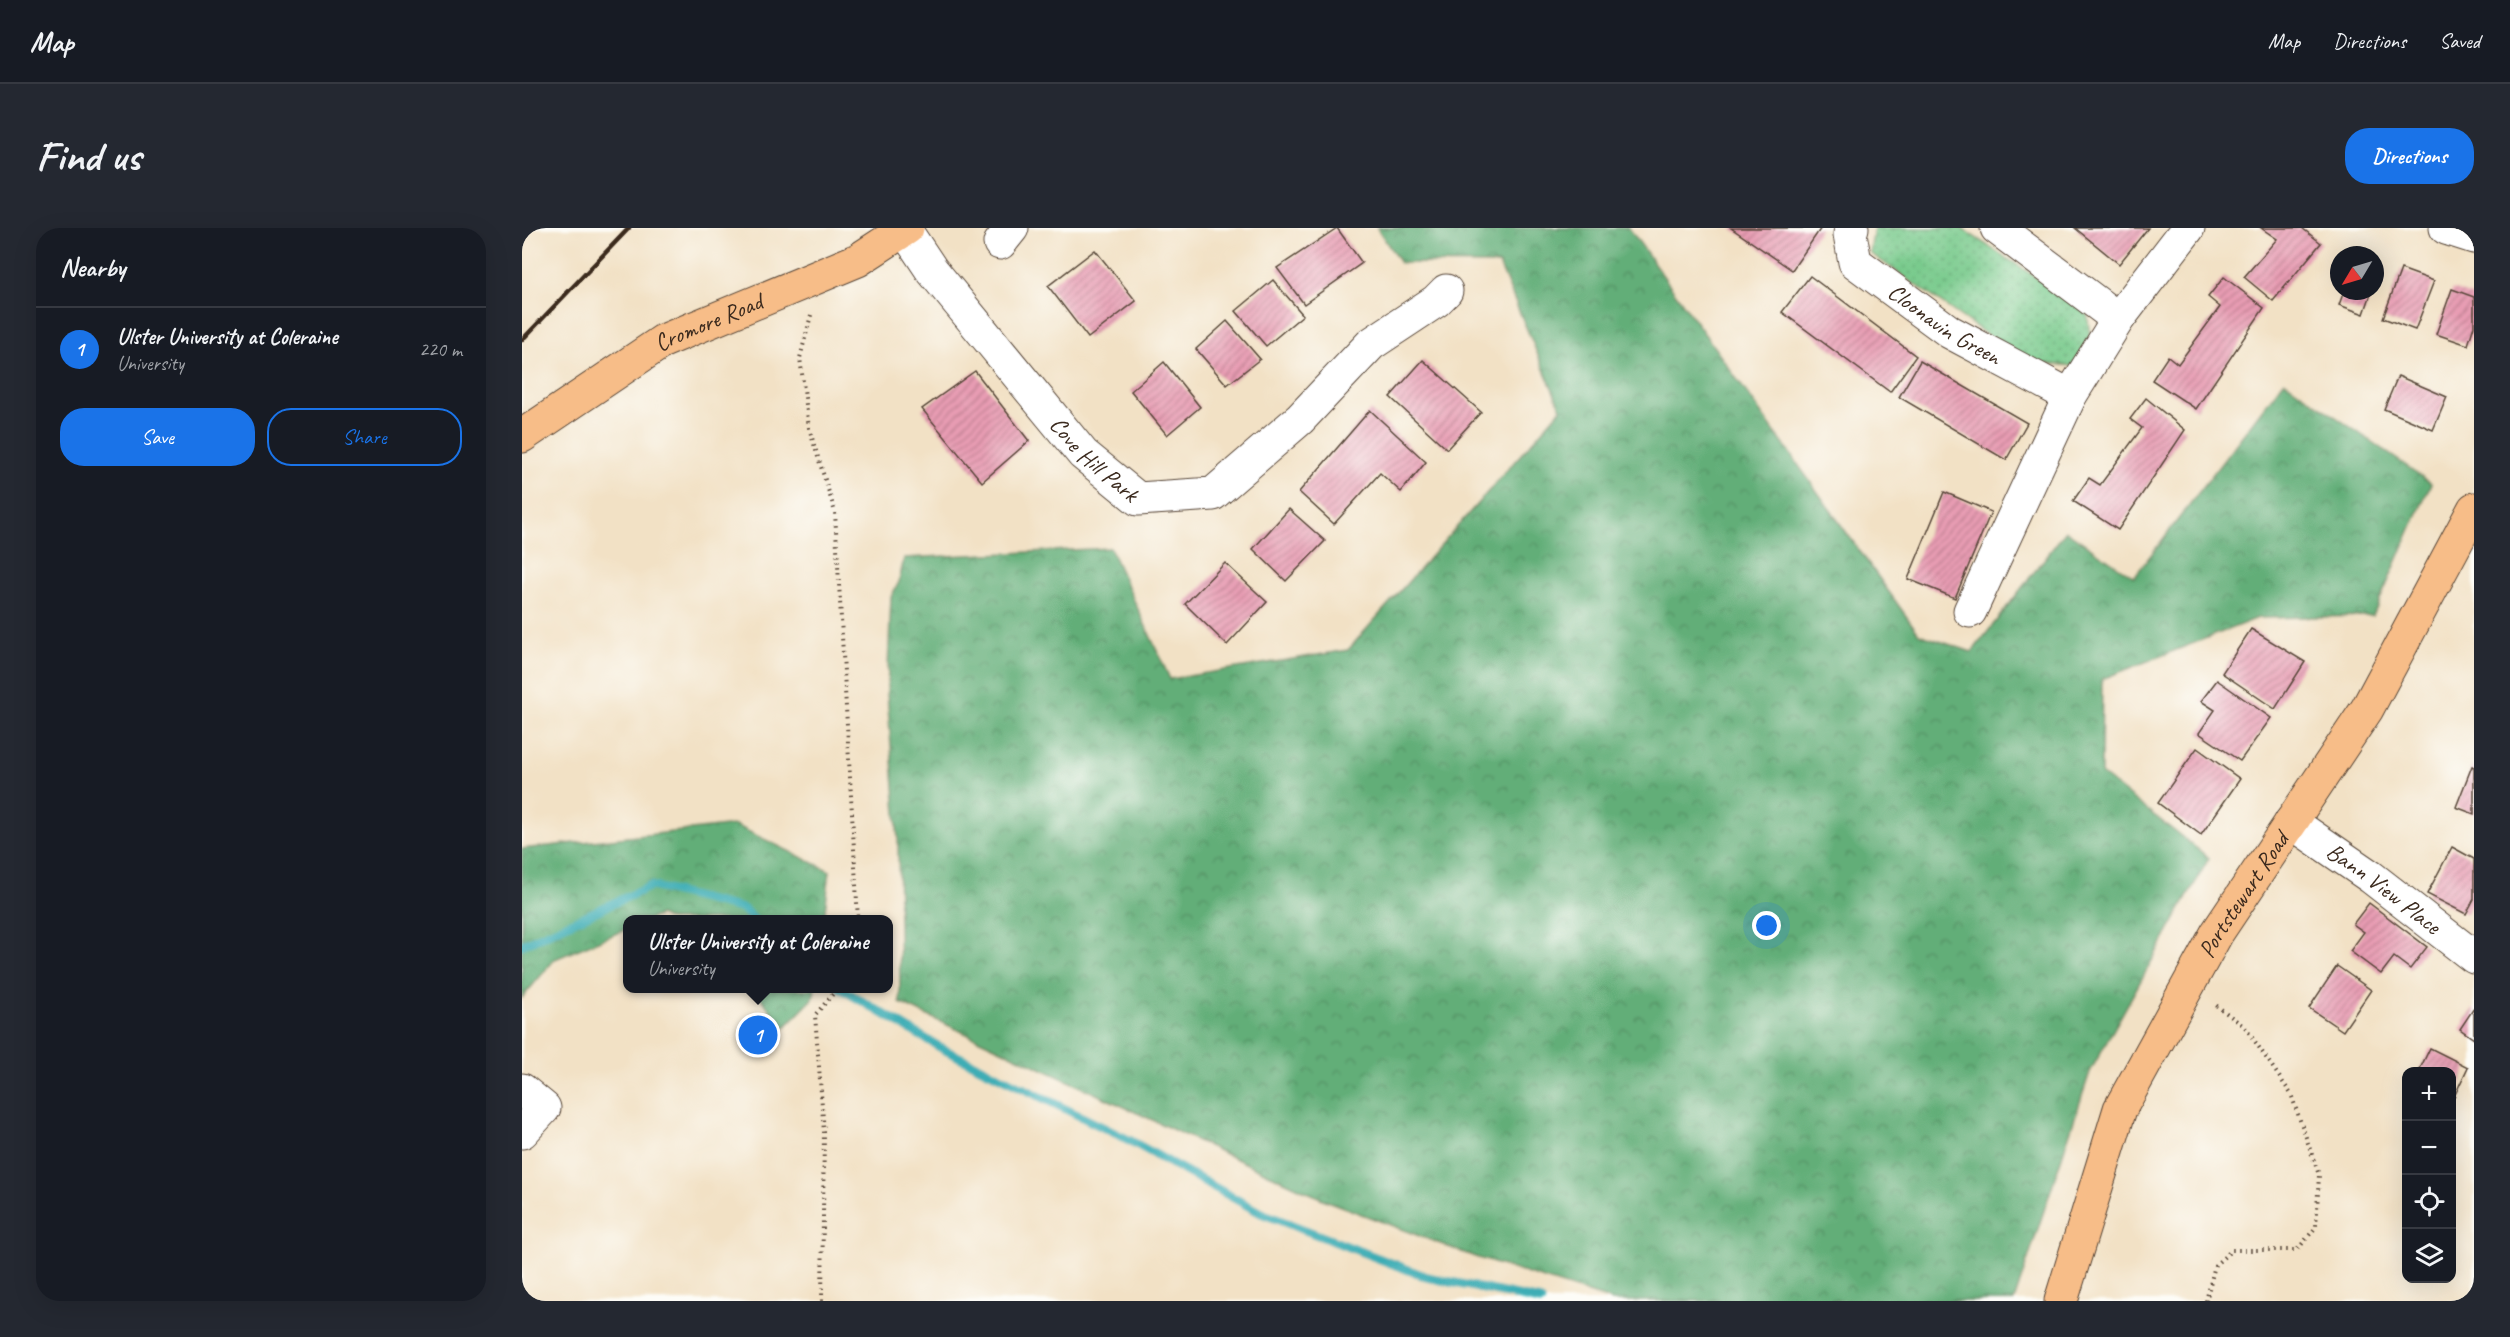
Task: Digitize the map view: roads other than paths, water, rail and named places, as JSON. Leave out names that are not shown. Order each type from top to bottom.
[{"type":"main road","name":"Cromore Road","points":[[522,436],[663,341],[822,273],[858,260],[906,229]]},
{"type":"main road","name":"Portstewart Road","points":[[2061,1301],[2120,1109],[2217,933],[2367,709],[2474,509]]},
{"type":"street","name":"Cloonavin Green","points":[[1852,228],[1850,234],[1855,262],[1950,332],[2070,396]]},
{"type":"street","points":[[1996,228],[2118,319]]},
{"type":"street","points":[[1970,611],[2070,396],[2118,319],[2188,228]]},
{"type":"street","points":[[2446,228],[2474,237]]},
{"type":"street","name":"Cove Hill Park","points":[[906,229],[931,269],[1083,454],[1138,499],[1213,494],[1300,419],[1371,344],[1436,301],[1446,291]]},
{"type":"street","name":"Bann View Place","points":[[2291,822],[2371,877],[2474,957]]},
{"type":"street","points":[[522,1090],[544,1108],[522,1132]]},
{"type":"waterway","points":[[522,945],[651,886],[743,909],[749,915]]},
{"type":"waterway","points":[[848,993],[943,1049],[1129,1140],[1261,1213],[1427,1277],[1541,1301]]},
{"type":"railway","points":[[522,340],[629,228]]},
{"type":"place","name":"Ulster University at Coleraine","points":[[758,1035]]}]
